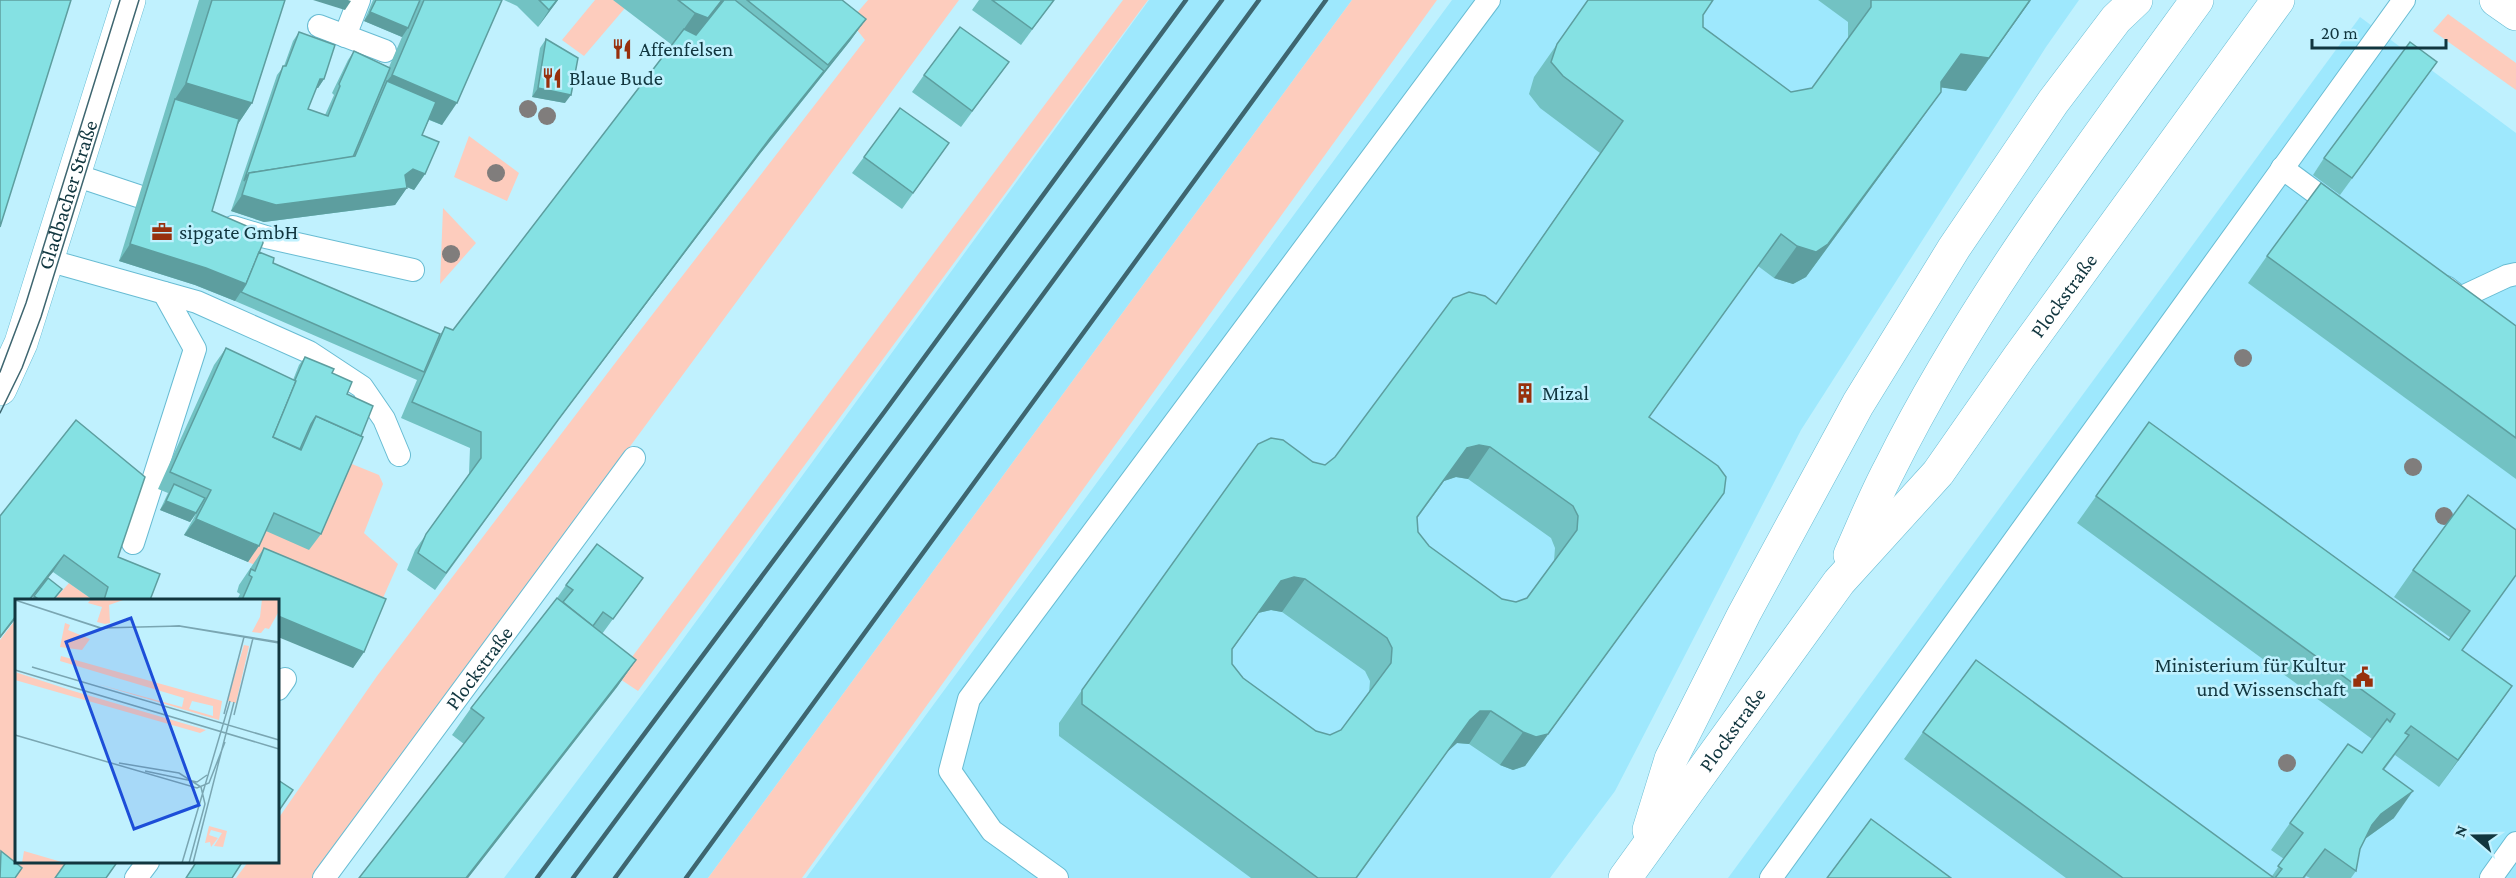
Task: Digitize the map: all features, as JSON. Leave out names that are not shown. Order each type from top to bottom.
[{"type":"main road","name":"Gladbacher Straße","points":[[0,389],[21,343],[129,0]]},
{"type":"main road","points":[[1633,867],[1671,759],[1744,614],[1858,404],[1954,248],[2053,102],[2116,19],[2136,0]]},
{"type":"main road","name":"Plockstraße","points":[[1839,582],[1890,468],[1960,343],[2047,208],[2197,0]]},
{"type":"main road","name":"Plockstraße","points":[[1633,867],[1839,582],[1938,473],[2277,0]]},
{"type":"main road","points":[[2496,0],[2516,14]]},
{"type":"lane","points":[[345,36],[359,0]]},
{"type":"lane","points":[[1057,878],[992,831],[950,771],[969,699],[1489,0]]},
{"type":"lane","points":[[1771,878],[2404,0]]},
{"type":"lane","points":[[319,26],[385,51]]},
{"type":"lane","points":[[2282,168],[2357,223]]},
{"type":"lane","points":[[75,175],[138,196]]},
{"type":"lane","points":[[214,220],[266,237],[413,270]]},
{"type":"lane","points":[[48,260],[197,302],[309,352],[362,387],[384,419],[399,455]]},
{"type":"lane","points":[[2432,277],[2460,298],[2516,274]]},
{"type":"lane","points":[[133,543],[195,349],[164,293]]},
{"type":"lane","name":"Plockstraße","points":[[324,878],[634,458]]},
{"type":"lane","points":[[2491,878],[2516,843]]},
{"type":"lane","points":[[135,878],[146,863]]},
{"type":"shaded area","points":[[595,0],[614,0],[625,8],[584,56],[562,40]]},
{"type":"shaded area","points":[[868,0],[959,0],[312,878],[236,878],[247,863],[279,863],[279,818],[377,676],[865,40],[850,21]]},
{"type":"shaded area","points":[[1123,0],[1148,0],[638,691],[617,677]]},
{"type":"shaded area","points":[[1149,0],[1352,0],[708,878],[504,878],[665,664]]},
{"type":"shaded area","points":[[1352,0],[1437,0],[802,878],[708,878]]},
{"type":"shaded area","points":[[1452,0],[2079,0],[2046,47],[1801,430],[1615,791],[1550,878],[806,878]]},
{"type":"shaded area","points":[[2448,14],[2516,63],[2516,90],[2433,31]]},
{"type":"shaded area","points":[[2360,17],[2516,133],[2516,878],[1728,878]]},
{"type":"shaded area","points":[[469,136],[519,173],[507,201],[454,177]]},
{"type":"shaded area","points":[[443,208],[476,243],[440,284]]},
{"type":"shaded area","points":[[347,462],[379,475],[383,484],[364,533],[398,564],[375,616],[248,562],[262,529]]},
{"type":"shaded area","points":[[69,583],[92,599],[55,599]]},
{"type":"shaded area","points":[[15,620],[15,863],[66,863],[55,878],[0,878],[0,640]]},
{"type":"building","points":[[0,0],[71,0],[0,227]]},
{"type":"building","points":[[212,0],[285,0],[252,103],[186,83]]},
{"type":"building","points":[[376,0],[420,0],[408,28],[370,12]]},
{"type":"building","points":[[424,0],[502,0],[457,103],[392,75]]},
{"type":"building","points":[[539,0],[557,0],[549,10]]},
{"type":"building","points":[[678,0],[722,0],[708,18],[695,13]]},
{"type":"building","points":[[724,0],[735,0],[824,71],[770,138],[446,573],[418,553],[426,534],[481,458],[481,432],[412,402],[445,327],[453,330],[684,29],[696,35]]},
{"type":"building","points":[[747,0],[842,0],[866,19],[828,65]]},
{"type":"building","points":[[992,0],[1054,0],[1032,29]]},
{"type":"building","name":"Mizal","points":[[1588,0],[1713,0],[1703,15],[1703,27],[1791,92],[1812,88],[1871,7],[1871,0],[2030,0],[1989,58],[1961,54],[1941,82],[1941,92],[1828,244],[1816,252],[1797,246],[1781,234],[1649,417],[1718,466],[1726,477],[1724,493],[1548,734],[1536,737],[1523,732],[1491,711],[1480,711],[1470,720],[1356,878],[1318,878],[1082,704],[1082,690],[1258,444],[1271,438],[1283,440],[1313,462],[1325,465],[1335,457],[1453,298],[1469,292],[1485,296],[1496,304],[1623,121],[1563,76],[1551,62],[1557,44]],"holes":[[[1479,445],[1490,447],[1573,506],[1578,516],[1577,530],[1527,598],[1516,602],[1502,599],[1429,546],[1418,532],[1417,517],[1467,448]],[[1294,577],[1305,579],[1387,638],[1392,648],[1391,663],[1341,730],[1330,735],[1316,731],[1243,678],[1232,664],[1232,649],[1281,581]]]},
{"type":"building","points":[[960,27],[1009,62],[972,111],[924,75]]},
{"type":"building","points":[[299,32],[335,45],[324,79],[320,79],[308,109],[328,116],[354,51],[390,68],[353,157],[249,173],[244,181],[283,66],[286,66]]},
{"type":"building","points":[[546,39],[578,58],[571,95],[538,88]]},
{"type":"building","points":[[2410,42],[2437,62],[2352,178],[2324,158]]},
{"type":"building","points":[[387,81],[436,102],[422,135],[439,142],[425,174],[413,169],[405,175],[407,188],[276,205],[242,195],[249,173],[355,156]]},
{"type":"building","points":[[175,99],[239,119],[212,211],[256,230],[262,236],[263,243],[246,284],[206,268],[130,244]]},
{"type":"building","points":[[900,108],[949,143],[913,193],[864,157]]},
{"type":"building","points":[[2321,183],[2516,326],[2516,438],[2267,256]]},
{"type":"building","points":[[259,252],[274,258],[273,263],[440,334],[424,372],[241,292]]},
{"type":"building","points":[[226,348],[296,381],[273,437],[301,450],[316,416],[363,437],[321,534],[274,513],[259,546],[196,519],[211,490],[170,472]]},
{"type":"building","points":[[305,357],[334,369],[332,373],[352,382],[347,394],[373,406],[361,436],[316,416],[300,449],[273,437]]},
{"type":"building","points":[[76,420],[145,477],[118,557],[160,574],[150,599],[104,599],[108,587],[64,555],[30,599],[15,599],[15,617],[0,637],[0,516]]},
{"type":"building","points":[[2149,422],[2449,640],[2470,611],[2413,570],[2468,495],[2516,530],[2516,575],[2462,650],[2512,686],[2458,760],[2411,726],[2405,733],[2409,735],[2383,769],[2413,791],[2381,814],[2372,825],[2360,849],[2356,871],[2325,849],[2303,878],[2275,878],[2282,869],[2278,866],[2303,833],[2290,823],[2348,744],[2362,753],[2387,719],[2390,722],[2395,714],[2096,496]]},
{"type":"building","points":[[174,484],[205,498],[196,513],[166,501]]},
{"type":"building","points":[[597,544],[643,578],[613,619],[603,612],[593,626],[563,602],[573,590],[566,585]]},
{"type":"building","points":[[264,548],[386,599],[364,652],[279,616],[279,599],[242,599],[252,577],[249,575],[251,569],[255,571]]},
{"type":"building","points":[[48,578],[62,589],[54,599],[38,599],[34,596]]},
{"type":"building","points":[[557,598],[636,660],[466,878],[359,878],[484,718],[471,708]]},
{"type":"building","points":[[1976,660],[2274,878],[2123,878],[1923,732]]},
{"type":"building","points":[[279,781],[293,790],[279,811]]},
{"type":"building","points":[[1871,819],[1951,878],[1827,878]]},
{"type":"building","points":[[1,851],[22,868],[15,878],[0,878]]},
{"type":"building","points":[[66,863],[117,863],[106,878],[55,878]]},
{"type":"building","points":[[196,863],[242,863],[232,878],[186,878]]},
{"type":"tram line","points":[[0,372],[26,303],[120,0]]},
{"type":"tram line","points":[[0,413],[22,368],[41,317],[139,0]]},
{"type":"railway","points":[[537,878],[885,411],[1186,0]]},
{"type":"railway","points":[[573,878],[1222,0]]},
{"type":"railway","points":[[615,878],[1259,0]]},
{"type":"railway","points":[[686,878],[1326,0]]},
{"type":"place","name":"Affenfelsen","points":[[622,49]]},
{"type":"place","name":"Blaue Bude","points":[[552,78]]},
{"type":"place","name":"sipgate GmbH","points":[[162,232]]},
{"type":"place","name":"Mizal","points":[[1525,393]]},
{"type":"place","name":"Ministerium für Kultur und Wissenschaft","points":[[2363,677]]}]
